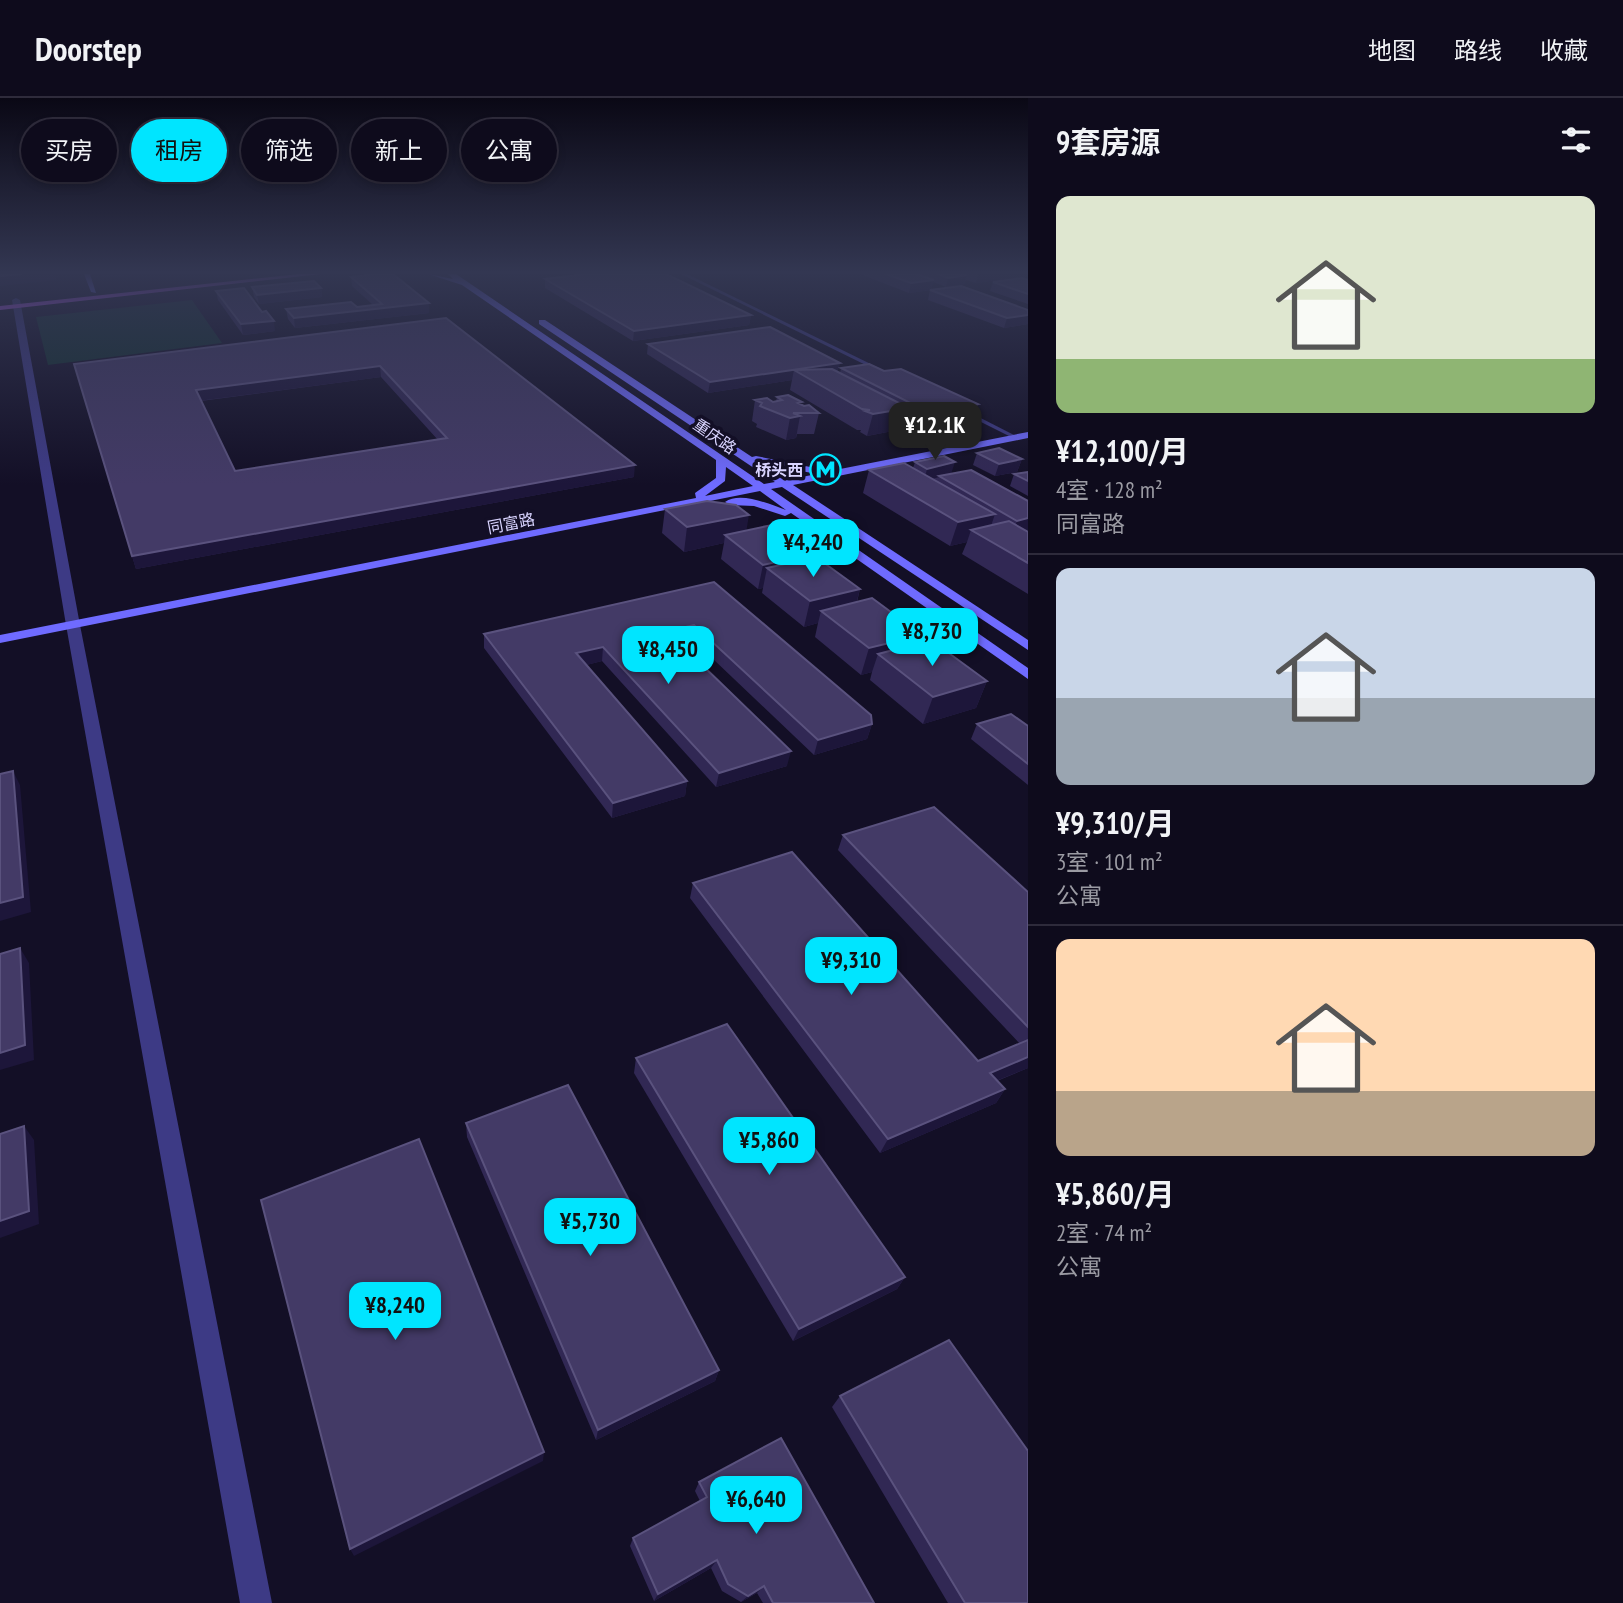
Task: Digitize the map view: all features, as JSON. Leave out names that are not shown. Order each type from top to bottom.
[{"type":"main road","name":"重庆路","points":[[554,344],[1028,675]]},
{"type":"main road","name":"重庆路","points":[[577,344],[783,482],[825,487],[1028,646]]},
{"type":"main road","name":"同富路","points":[[0,630],[73,620],[757,486],[783,482],[825,487],[1028,433]]},
{"type":"main road","name":"同富路","points":[[825,487],[1010,435],[1028,433]]},
{"type":"main road","points":[[744,456],[825,487]]},
{"type":"main road","points":[[702,498],[721,479],[721,459]]},
{"type":"main road","points":[[702,498],[755,503],[806,520]]},
{"type":"main road","name":"同富路","points":[[0,639],[73,620]]},
{"type":"street","points":[[16,344],[73,620],[256,1603]]},
{"type":"lane","points":[[828,344],[889,374]]},
{"type":"lane","points":[[950,405],[1010,435]]},
{"type":"green space","points":[[43,344],[212,344],[48,365]]},
{"type":"building","points":[[234,344],[480,344],[635,465],[132,556],[74,364]],"holes":[[[380,366],[447,438],[235,471],[196,390]]]},
{"type":"building","points":[[648,344],[804,344],[840,363],[710,382]]},
{"type":"building","points":[[869,364],[884,371],[901,369],[978,404],[930,413],[841,368]]},
{"type":"building","points":[[832,369],[909,408],[873,414],[794,370]]},
{"type":"building","points":[[788,395],[819,413],[793,413],[800,416],[790,418],[760,406],[762,403],[755,400],[767,398],[773,402],[782,400],[777,397]]},
{"type":"building","points":[[999,448],[1022,459],[999,464],[977,453]]},
{"type":"building","points":[[944,456],[955,462],[927,469],[915,462]]},
{"type":"building","points":[[904,463],[995,514],[958,522],[869,470]]},
{"type":"building","points":[[971,470],[1028,501],[1028,518],[1017,521],[939,476]]},
{"type":"building","points":[[1028,472],[1028,481],[1014,474]]},
{"type":"building","points":[[707,501],[736,505],[749,515],[687,527],[665,509]]},
{"type":"building","points":[[1009,521],[1028,532],[1028,563],[971,530]]},
{"type":"building","points":[[772,525],[812,554],[763,565],[725,535]]},
{"type":"building","points":[[816,557],[860,589],[810,601],[767,568]]},
{"type":"building","points":[[714,582],[871,715],[872,724],[818,740],[694,625],[667,631],[791,751],[719,773],[603,647],[576,653],[687,781],[613,803],[484,634]]},
{"type":"building","points":[[872,598],[922,635],[869,648],[821,611]]},
{"type":"building","points":[[931,640],[987,681],[933,697],[878,654]]},
{"type":"building","points":[[1011,714],[1028,726],[1028,764],[977,724]]},
{"type":"building","points":[[13,771],[23,897],[0,903],[0,774]]},
{"type":"building","points":[[934,807],[1028,892],[1028,1027],[843,835]]},
{"type":"building","points":[[792,852],[978,1061],[1028,1040],[1028,1057],[990,1073],[1005,1089],[888,1139],[693,883]]},
{"type":"building","points":[[20,948],[25,1045],[0,1053],[0,954]]},
{"type":"building","points":[[727,1024],[905,1277],[799,1329],[636,1058]]},
{"type":"building","points":[[568,1085],[719,1370],[598,1430],[466,1123]]},
{"type":"building","points":[[24,1126],[29,1211],[0,1221],[0,1134]]},
{"type":"building","points":[[419,1139],[544,1452],[350,1549],[261,1200]]},
{"type":"building","points":[[949,1340],[1028,1451],[1028,1603],[965,1603],[840,1396]]},
{"type":"building","points":[[781,1438],[874,1603],[773,1603],[764,1586],[748,1596],[728,1584],[717,1560],[658,1594],[633,1538],[707,1497],[699,1482]]},
{"type":"place","name":"桥头西","points":[[826,470]]}]
